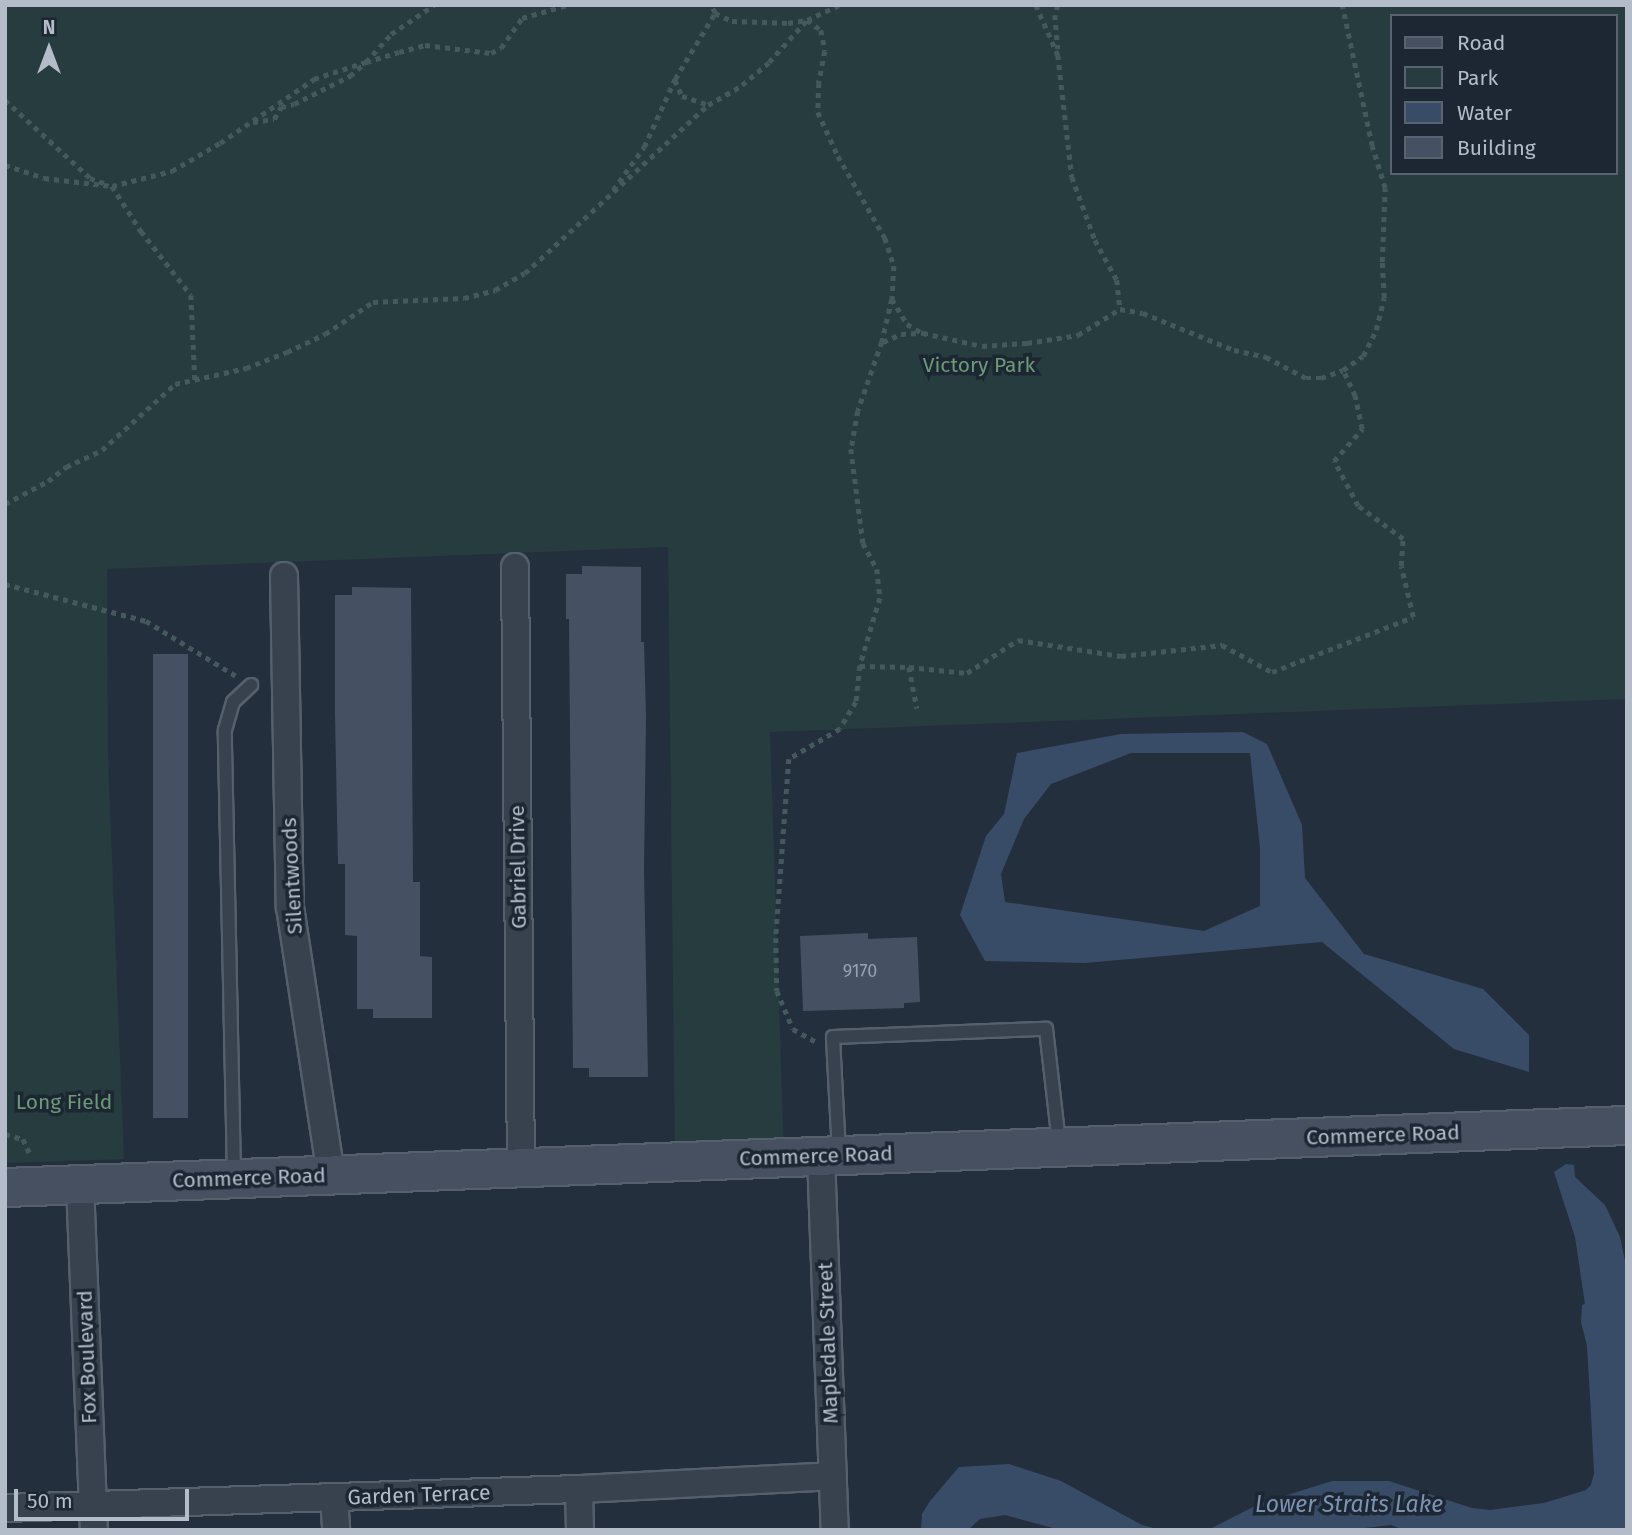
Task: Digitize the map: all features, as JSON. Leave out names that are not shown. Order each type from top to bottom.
[{"type":"main road","name":"Commerce Road","points":[[5,1187],[1627,1125]]},
{"type":"street","name":"Gabriel Drive","points":[[515,567],[521,1168]]},
{"type":"street","name":"Silentwoods","points":[[284,576],[290,906],[331,1175]]},
{"type":"street","name":"Mapledale Street","points":[[830,1156],[835,1530]]},
{"type":"street","name":"Fox Boulevard","points":[[80,1184],[94,1517]]},
{"type":"street","name":"Garden Terrace","points":[[5,1508],[94,1517],[334,1498],[833,1476]]},
{"type":"street","points":[[579,1489],[580,1530]]},
{"type":"street","points":[[334,1498],[335,1530]]},
{"type":"lane","points":[[234,1178],[225,730],[233,702],[251,685]]},
{"type":"lane","points":[[830,1156],[833,1037],[1045,1029],[1060,1147]]},
{"type":"path","points":[[251,122],[274,118],[281,107],[294,104],[350,76],[391,34],[434,5]]},
{"type":"path","points":[[5,165],[44,178],[112,186],[172,170],[251,122],[314,79],[425,45],[491,53],[501,48],[522,18],[568,5]]},
{"type":"path","points":[[711,5],[715,13],[733,21],[788,23],[807,20],[839,5]]},
{"type":"path","points":[[1036,5],[1058,55]]},
{"type":"path","points":[[1058,5],[1055,15],[1058,55],[1072,177],[1095,240],[1117,279],[1120,309]]},
{"type":"path","points":[[882,342],[901,334],[923,334],[982,346],[1027,343],[1078,335],[1120,309],[1143,313],[1234,350],[1266,357],[1306,378],[1321,379],[1343,370],[1363,356],[1376,330],[1384,298],[1382,262],[1385,188],[1372,146],[1342,5]]},
{"type":"path","points":[[607,200],[644,147],[675,79],[715,13]]},
{"type":"path","points":[[5,504],[48,481],[66,467],[102,450],[175,384],[246,368],[287,352],[325,334],[373,302],[464,298],[495,290],[525,273],[708,105],[742,85],[769,62],[807,20]]},
{"type":"path","points":[[807,20],[821,30],[825,51],[819,83],[818,111],[838,156],[885,238],[894,266],[892,299],[882,342],[858,411],[851,449],[863,543],[877,569],[880,598],[860,666],[856,702],[840,729],[789,759],[776,937],[777,991],[793,1029],[834,1054]]},
{"type":"path","points":[[675,79],[682,96],[708,105]]},
{"type":"path","points":[[5,100],[90,177],[112,186],[141,231],[191,295],[195,380]]},
{"type":"path","points":[[892,299],[907,324],[923,334]]},
{"type":"path","points":[[860,666],[909,667],[967,673],[1018,640],[1121,656],[1222,645],[1272,672],[1413,617],[1401,566],[1403,539],[1358,506],[1334,461],[1362,429],[1355,396],[1343,370]]},
{"type":"path","points":[[5,584],[146,621],[251,685]]},
{"type":"path","points":[[909,667],[916,708]]},
{"type":"green space","name":"Victory Park","points":[[5,5],[1627,5],[1627,699],[770,732],[784,1156],[675,1158],[668,547],[107,569],[108,758],[124,1159],[5,1163]]},
{"type":"water","points":[[1243,732],[1267,744],[1302,825],[1305,878],[1364,954],[1483,989],[1529,1035],[1529,1072],[1454,1049],[1322,942],[1085,963],[985,961],[960,915],[986,836],[1004,814],[1017,753],[1121,734]],"holes":[[[1131,753],[1250,753],[1260,848],[1260,906],[1204,931],[1005,902],[1001,874],[1024,819],[1051,784]]]},
{"type":"water","name":"Lower Straits Lake","points":[[1566,1164],[1574,1165],[1575,1177],[1605,1205],[1620,1237],[1627,1271],[1627,1530],[1404,1530],[1391,1525],[1347,1530],[1208,1530],[1259,1504],[1332,1481],[1389,1481],[1472,1508],[1490,1510],[1544,1503],[1586,1490],[1591,1485],[1594,1473],[1587,1346],[1581,1322],[1582,1305],[1585,1304],[1575,1237],[1554,1172]]},
{"type":"water","points":[[1009,1464],[1061,1481],[1142,1525],[1161,1530],[1060,1530],[1005,1515],[980,1519],[968,1530],[921,1530],[922,1514],[959,1467]]},
{"type":"building","points":[[582,566],[641,567],[641,642],[644,642],[646,717],[644,869],[648,1077],[589,1077],[589,1068],[573,1068],[569,619],[566,619],[566,574],[582,574]]},
{"type":"building","points":[[352,587],[411,588],[413,882],[420,882],[420,956],[432,957],[432,1018],[373,1018],[373,1009],[357,1009],[357,936],[345,935],[345,864],[338,864],[335,715],[335,595],[352,595]]},
{"type":"building","points":[[153,654],[188,654],[188,1118],[153,1118]]},
{"type":"building","points":[[868,933],[868,939],[917,937],[920,1002],[904,1003],[904,1008],[803,1011],[800,936]]},
{"type":"park label","name":"Long Field","points":[[64,1102]]}]
